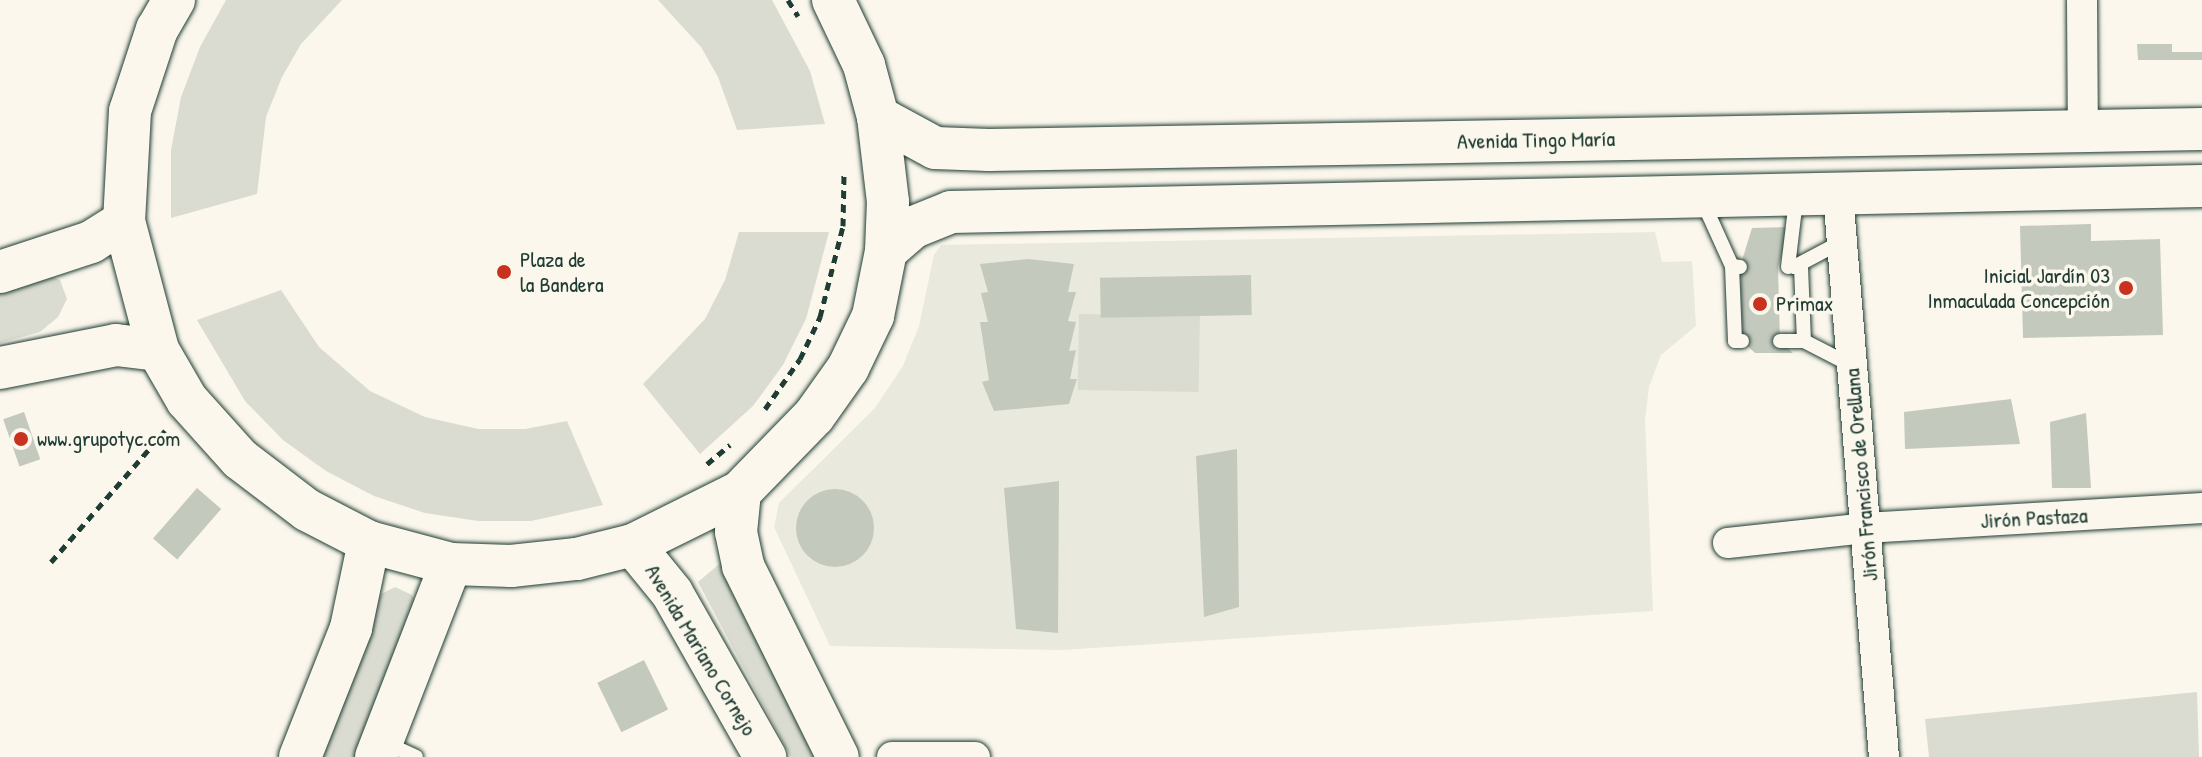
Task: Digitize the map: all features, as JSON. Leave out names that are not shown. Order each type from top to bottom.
[{"type":"main road","points":[[174,0],[157,29],[130,111],[124,221],[158,350],[187,400],[240,459],[307,510],[369,542],[451,564],[511,566],[577,559],[633,545],[740,492],[814,416],[848,368],[873,316],[886,251],[887,176],[878,117],[864,65],[817,11]]},
{"type":"main road","name":"Avenida Tingo María","points":[[878,117],[935,148],[989,150],[2202,129]]},
{"type":"main road","points":[[886,251],[914,227],[951,212],[2202,186]]},
{"type":"main road","points":[[0,272],[91,242],[124,221]]},
{"type":"main road","points":[[0,368],[116,345],[158,350]]},
{"type":"main road","points":[[740,492],[736,532],[743,566],[838,757]]},
{"type":"main road","points":[[300,757],[351,628],[369,542]]},
{"type":"main road","name":"Avenida Mariano Cornejo","points":[[633,545],[672,593],[765,757]]},
{"type":"main road","points":[[391,752],[451,564]]},
{"type":"street","points":[[2082,0],[2083,131]]},
{"type":"street","name":"Jirón Francisco de Orellana","points":[[1838,194],[1884,757]]},
{"type":"street","name":"Jirón Pastaza","points":[[1728,543],[1865,528],[2202,508]]},
{"type":"street","points":[[892,757],[975,757]]},
{"type":"lane","points":[[1797,194],[1789,267],[1804,341]]},
{"type":"lane","points":[[1700,196],[1736,266],[1735,341],[1742,341]]},
{"type":"lane","points":[[1789,267],[1841,242]]},
{"type":"lane","points":[[1780,341],[1804,341],[1851,365]]},
{"type":"path","points":[[788,0],[817,11]]},
{"type":"path","points":[[754,422],[800,359],[820,317],[843,226],[843,166]]},
{"type":"path","points":[[51,562],[171,424]]},
{"type":"path","points":[[694,473],[743,434]]},
{"type":"shaded area","points":[[226,0],[342,0],[301,44],[282,77],[266,117],[257,194],[171,218],[171,150],[181,97],[200,47]]},
{"type":"shaded area","points":[[658,0],[772,0],[810,71],[825,124],[737,130],[718,77],[701,47]]},
{"type":"shaded area","points":[[739,232],[829,232],[806,319],[783,365],[753,406],[700,454],[643,384],[705,319],[725,280]]},
{"type":"shaded area","points":[[1655,232],[1662,262],[1692,261],[1696,326],[1661,355],[1649,387],[1645,420],[1653,611],[1063,650],[830,646],[774,527],[779,503],[875,408],[903,366],[919,326],[934,255],[941,245]]},
{"type":"shaded area","points":[[38,272],[60,280],[67,299],[58,317],[40,332],[0,343],[0,282]]},
{"type":"shaded area","points":[[281,290],[319,347],[370,391],[425,417],[478,429],[525,429],[567,421],[603,505],[531,521],[478,521],[425,513],[374,496],[326,471],[283,440],[245,401],[197,320]]},
{"type":"shaded area","points":[[1079,314],[1200,316],[1199,392],[1078,390]]},
{"type":"shaded area","points":[[724,560],[843,757],[791,757],[698,582]]},
{"type":"shaded area","points":[[395,587],[412,595],[416,603],[361,757],[314,757],[381,594]]},
{"type":"shaded area","points":[[2197,692],[2199,757],[1929,757],[1925,719]]},
{"type":"building","points":[[2137,44],[2172,44],[2172,52],[2202,52],[2202,60],[2138,60]]},
{"type":"building","points":[[2091,224],[2091,241],[2160,239],[2163,335],[2023,338],[2020,226]]},
{"type":"building","name":"Primax","points":[[1789,227],[1778,267],[1780,341],[1793,353],[1755,353],[1742,341],[1740,267],[1752,228]]},
{"type":"building","points":[[1028,259],[1074,264],[1068,292],[1076,292],[1068,321],[1076,322],[1069,351],[1076,350],[1070,379],[1077,379],[1069,404],[994,411],[982,382],[989,380],[980,322],[988,322],[981,293],[988,292],[980,264]]},
{"type":"building","points":[[1251,275],[1252,315],[1101,318],[1100,278]]},
{"type":"building","points":[[2011,399],[2020,444],[1905,449],[1904,412]]},
{"type":"building","name":"www.grupotyc.com","points":[[24,412],[40,459],[19,466],[3,419]]},
{"type":"building","points":[[2086,413],[2091,488],[2052,488],[2050,422]]},
{"type":"building","points":[[1237,449],[1239,607],[1204,617],[1196,456]]},
{"type":"building","points":[[1059,481],[1058,633],[1016,629],[1004,488]]},
{"type":"building","points":[[197,488],[221,509],[177,560],[153,539]]},
{"type":"building","points":[[835,489],[850,492],[867,506],[874,528],[871,543],[857,560],[835,567],[820,564],[803,550],[796,528],[799,513],[813,496]]},
{"type":"building","points":[[644,660],[668,709],[621,732],[597,683]]},
{"type":"place","name":"Plaza de la Bandera","points":[[504,272]]},
{"type":"place","name":"Inicial Jardín 03 Inmaculada Concepción","points":[[2126,288]]},
{"type":"place","name":"Primax","points":[[1760,304]]},
{"type":"place","name":"www.grupotyc.com","points":[[21,439]]}]
